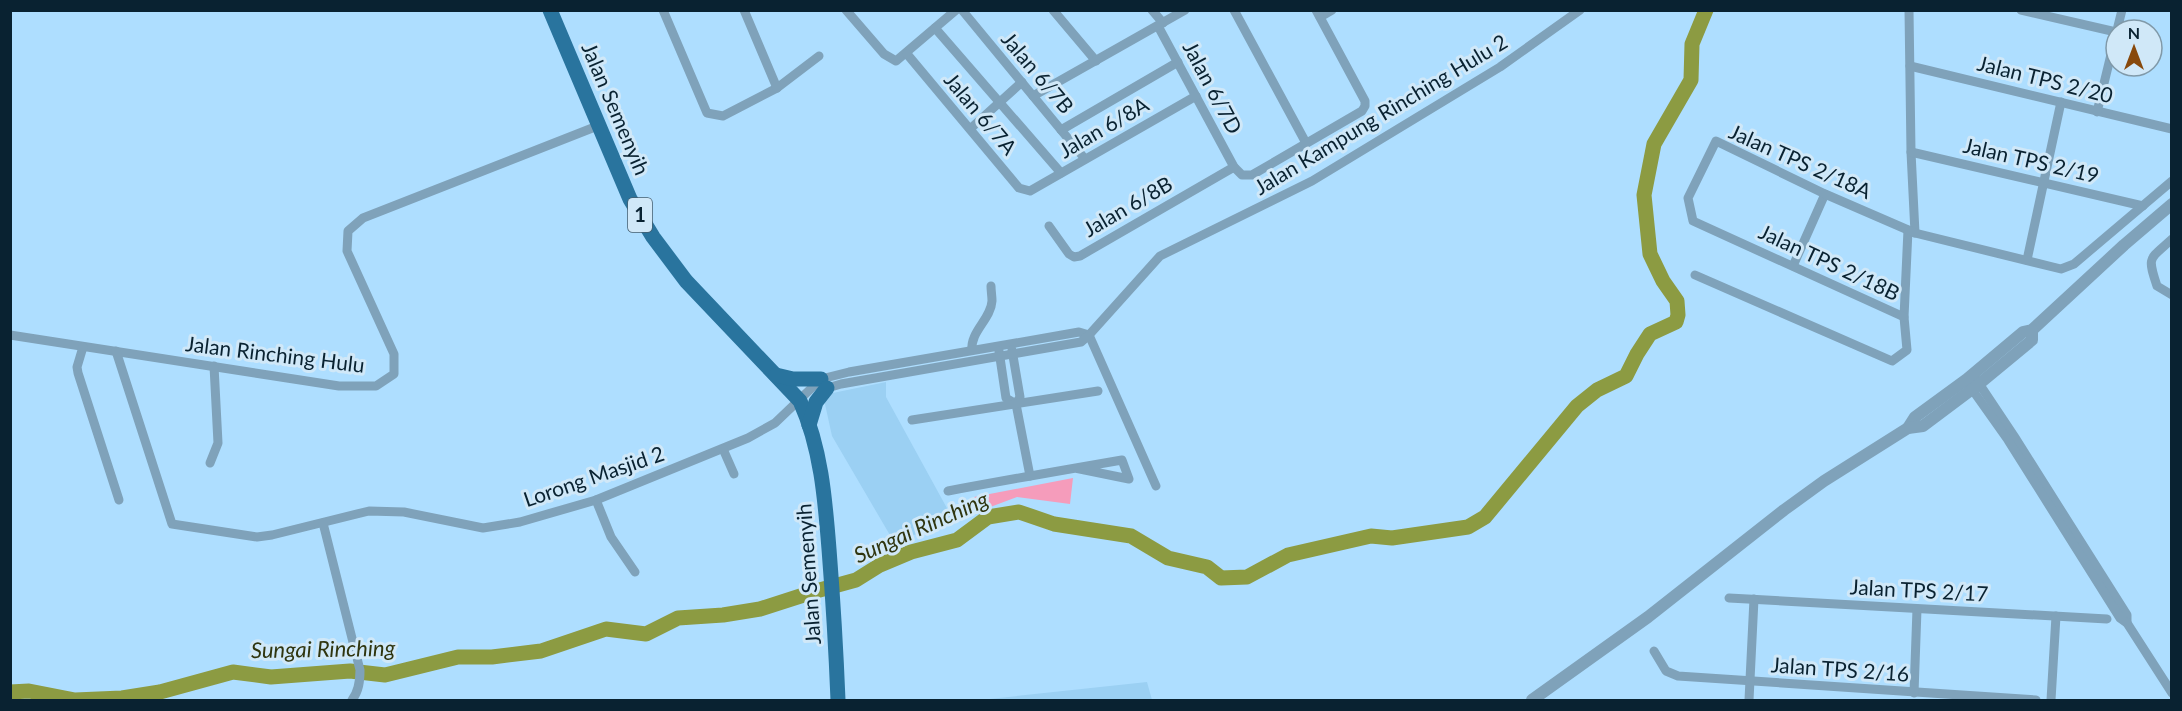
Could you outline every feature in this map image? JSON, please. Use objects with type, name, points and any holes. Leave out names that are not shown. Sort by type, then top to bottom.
[{"type":"main road","name":"Jalan Semenyih","points":[[550,10],[630,199],[653,237],[686,281],[777,375],[809,425],[824,486],[834,603],[837,700]]},
{"type":"main road","name":"Jalan Semenyih","points":[[760,359],[797,404],[816,446]]},
{"type":"main road","points":[[777,375],[824,384],[809,425]]},
{"type":"main road","points":[[836,647],[844,700]]},
{"type":"street","points":[[663,10],[707,113],[723,116],[777,88],[819,56]]},
{"type":"street","points":[[744,10],[777,88]]},
{"type":"street","points":[[846,10],[884,54],[896,61],[956,10]]},
{"type":"street","name":"Jalan 6/7B","points":[[962,10],[1085,159]]},
{"type":"street","points":[[1053,10],[1096,61]]},
{"type":"street","name":"Jalan 6/7D","points":[[1152,10],[1234,167]]},
{"type":"street","points":[[1033,96],[1185,10]]},
{"type":"street","points":[[1234,10],[1306,143]]},
{"type":"street","points":[[1234,167],[1242,175],[1252,175],[1362,111],[1365,101],[1318,14],[1332,10]]},
{"type":"street","name":"Jalan Kampung Rinching Hulu 2","points":[[1089,335],[1160,256],[1312,181],[1500,67],[1580,10]]},
{"type":"street","name":"Jalan TPS 2/18B","points":[[1693,221],[1904,317],[1912,232],[1909,10]]},
{"type":"street","points":[[2021,10],[2104,29]]},
{"type":"street","points":[[935,28],[1061,173]]},
{"type":"street","name":"Jalan 6/7A","points":[[907,54],[1019,188],[1030,191]]},
{"type":"street","points":[[1061,130],[1178,62]]},
{"type":"street","name":"Jalan TPS 2/20","points":[[1910,66],[2172,129]]},
{"type":"street","points":[[2097,112],[2105,78]]},
{"type":"street","points":[[970,129],[1022,82]]},
{"type":"street","name":"Jalan 6/8A","points":[[1030,191],[1196,96]]},
{"type":"street","points":[[2027,260],[2061,102]]},
{"type":"street","name":"Jalan Rinching Hulu","points":[[10,335],[339,386],[376,386],[394,374],[394,354],[347,250],[348,231],[363,219],[600,125]]},
{"type":"street","name":"Jalan TPS 2/18A","points":[[1693,221],[1688,198],[1716,141],[1825,194],[1912,232],[2061,269],[2074,264],[2172,181]]},
{"type":"street","name":"Jalan TPS 2/19","points":[[1911,152],[2143,206]]},
{"type":"street","name":"Jalan 6/8B","points":[[1049,226],[1069,254],[1074,257],[1080,256],[1234,167]]},
{"type":"street","points":[[1793,266],[1825,194]]},
{"type":"street","points":[[1532,700],[1648,617],[1824,481],[1908,428],[1923,426],[2015,346],[2032,340],[2032,330],[2172,204]]},
{"type":"street","points":[[2172,239],[2153,255],[2150,263],[2157,286],[2172,295]]},
{"type":"street","points":[[1695,275],[1892,361],[1906,350],[1904,317]]},
{"type":"street","points":[[972,350],[971,341],[984,321],[992,302],[991,286]]},
{"type":"street","points":[[824,384],[1012,349],[1079,332],[1089,335],[1156,486]]},
{"type":"street","points":[[83,347],[77,367],[78,373],[119,500]]},
{"type":"street","points":[[1012,349],[1020,397],[1016,404],[1030,476]]},
{"type":"street","points":[[797,404],[824,384],[849,372],[972,350],[999,351]]},
{"type":"street","name":"Lorong Masjid 2","points":[[116,351],[172,524],[257,537],[272,536],[369,511],[404,512],[483,528],[520,522],[596,500],[723,449],[776,423],[797,404]]},
{"type":"street","points":[[999,351],[1006,398],[1016,404]]},
{"type":"street","points":[[210,462],[218,442],[214,366]]},
{"type":"street","points":[[1972,382],[2014,436],[2127,615],[2127,623],[2172,693]]},
{"type":"street","points":[[912,420],[1098,391]]},
{"type":"street","points":[[723,449],[734,474]]},
{"type":"street","points":[[948,491],[1030,476],[1075,468],[1122,460],[1129,479],[1075,468]]},
{"type":"street","points":[[596,500],[611,537],[635,572]]},
{"type":"street","points":[[323,523],[356,648],[360,670],[355,697]]},
{"type":"street","name":"Jalan TPS 2/17","points":[[1730,598],[2107,619]]},
{"type":"street","points":[[1749,700],[1754,599]]},
{"type":"street","points":[[1914,693],[1917,609]]},
{"type":"street","points":[[2051,700],[2056,616]]},
{"type":"street","name":"Jalan TPS 2/16","points":[[1654,651],[1666,671],[1678,676],[1883,696],[1914,693],[2036,700]]},
{"type":"shaded area","points":[[886,382],[886,397],[954,521],[894,542],[832,436],[823,395]]},
{"type":"shaded area","points":[[1073,478],[1070,504],[1017,497],[977,512],[974,497]]},
{"type":"shaded area","points":[[1147,682],[1152,700],[980,700]]},
{"type":"waterway","name":"Sungai Rinching","points":[[10,692],[29,691],[75,700],[122,698],[160,692],[233,672],[271,677],[350,671],[385,675],[458,657],[492,657],[541,651],[606,629],[646,634],[678,618],[723,615],[760,609],[856,580],[880,565],[911,552],[957,540],[988,517],[1019,512],[1054,524],[1131,536],[1168,558],[1207,567],[1221,578],[1247,577],[1288,555],[1371,536],[1392,538],[1468,527],[1485,517],[1577,406],[1597,390],[1626,376],[1650,334],[1676,322],[1677,301],[1663,281],[1650,254],[1644,195],[1654,144],[1691,80],[1692,44],[1706,10]]}]
